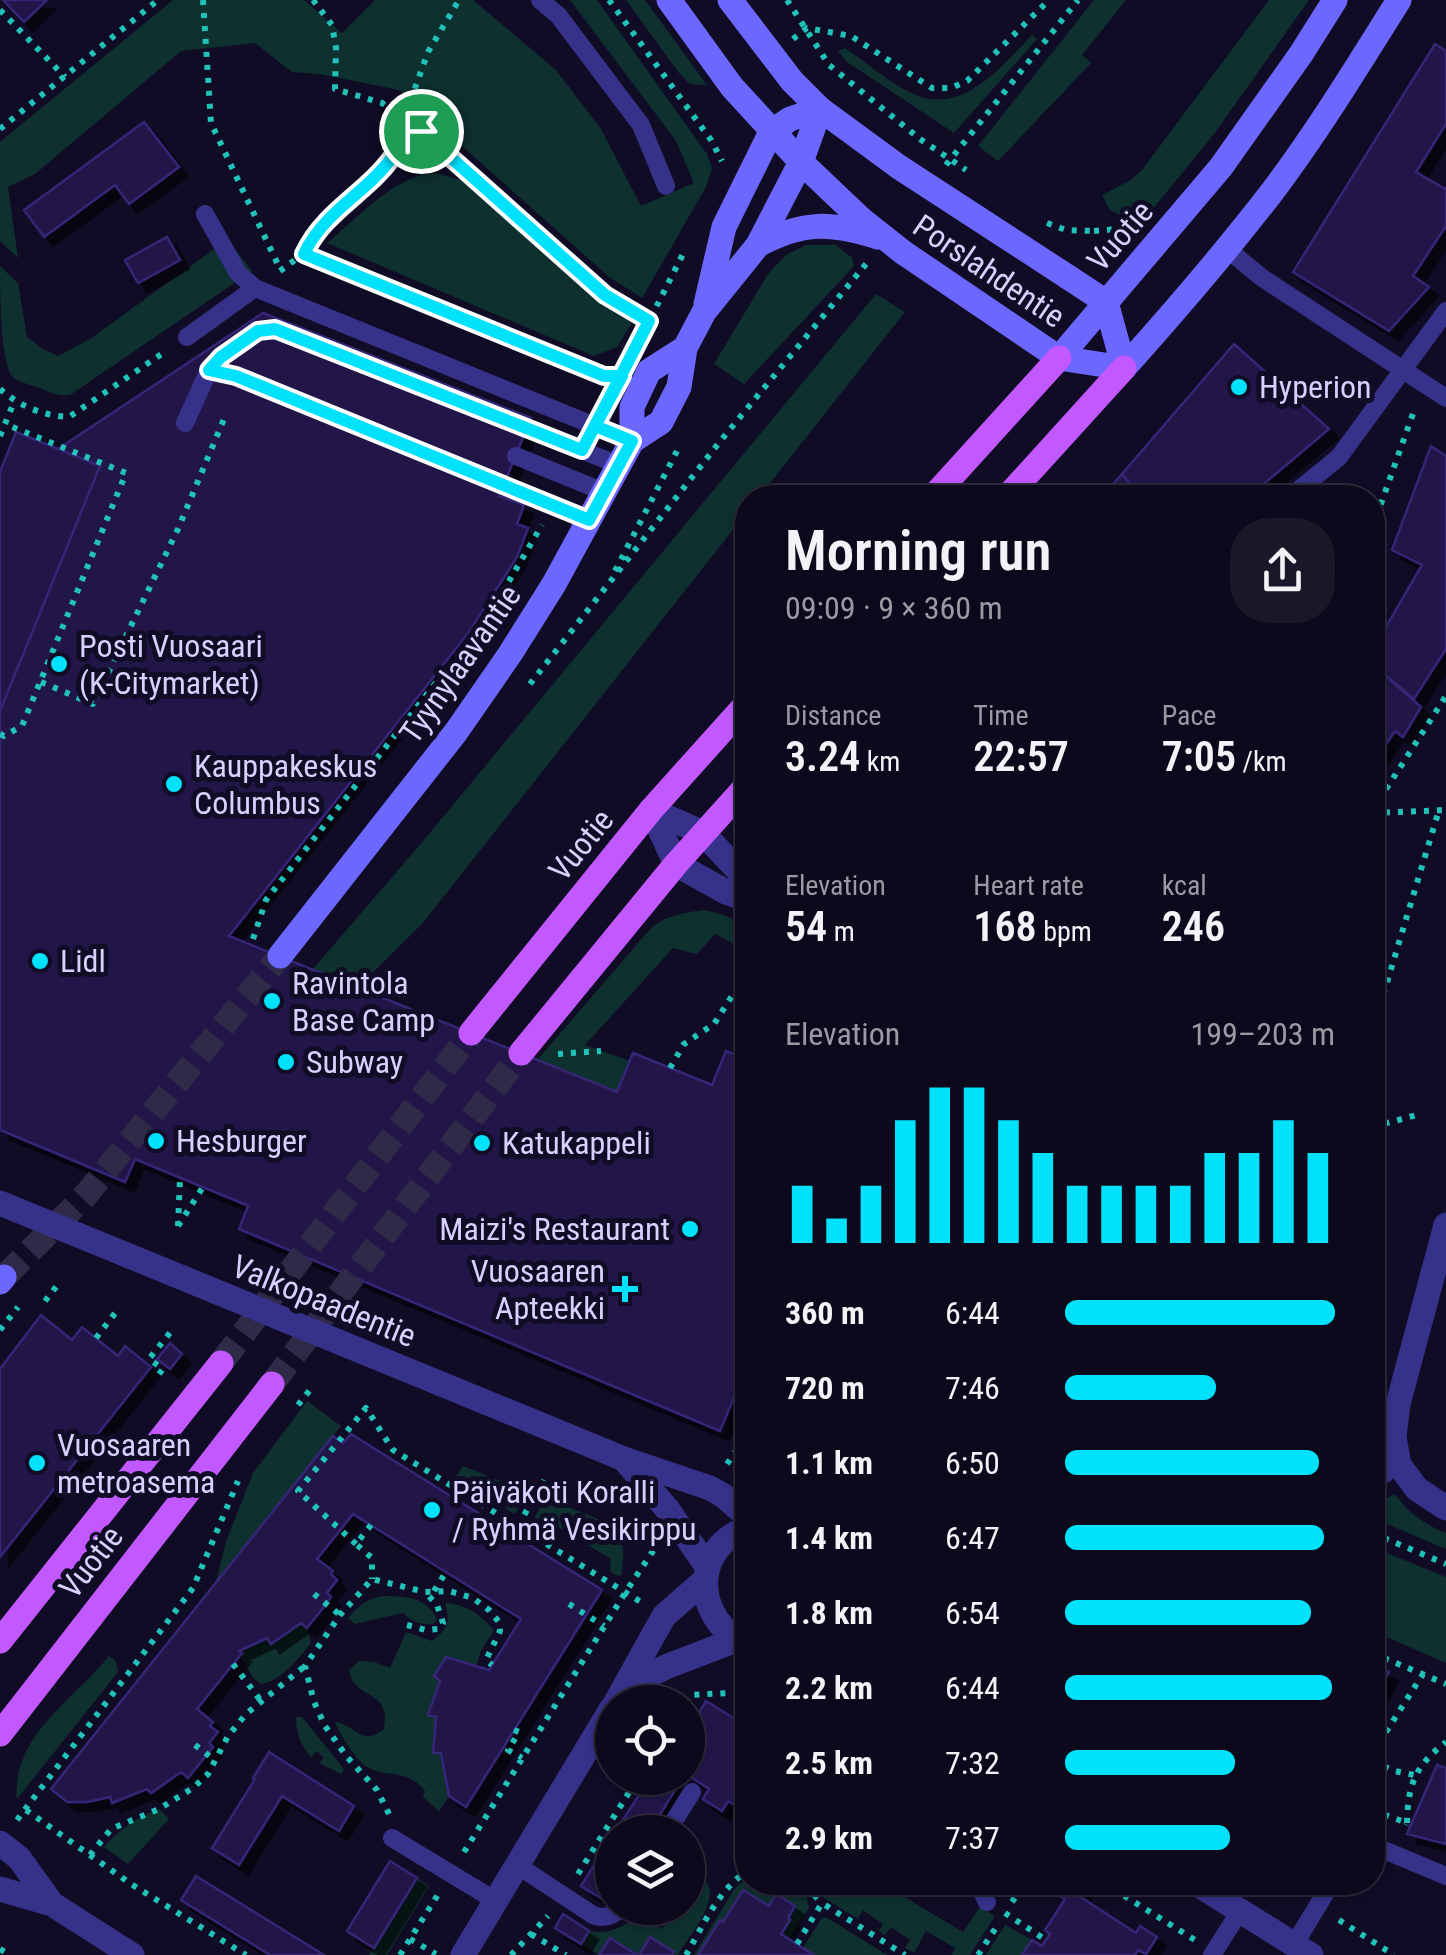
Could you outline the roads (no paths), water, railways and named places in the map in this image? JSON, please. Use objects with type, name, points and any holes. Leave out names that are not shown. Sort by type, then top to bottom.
[{"type":"main road","name":"Vuotie","points":[[944,485],[1059,358]]},
{"type":"main road","points":[[1018,485],[1124,368]]},
{"type":"main road","name":"Vuotie","points":[[472,1033],[652,810],[735,717]]},
{"type":"main road","points":[[521,1053],[735,798]]},
{"type":"main road","name":"Vuotie","points":[[0,1640],[220,1363]]},
{"type":"main road","name":"Vuotie","points":[[0,1734],[272,1384]]},
{"type":"street","name":"Porslahdentie","points":[[668,0],[732,88],[881,245],[1059,358],[1124,368],[1106,302],[899,167],[820,109],[771,56],[730,0]]},
{"type":"street","name":"Vuotie","points":[[1059,358],[1221,167],[1302,54],[1335,0]]},
{"type":"street","points":[[1124,368],[1191,294],[1273,190],[1398,0]]},
{"type":"street","points":[[771,132],[790,118],[820,109]]},
{"type":"street","name":"Tyynylaavantie","points":[[280,956],[456,732],[545,598],[632,441],[661,422],[680,387],[685,348],[704,312],[758,245],[801,162],[820,109]]},
{"type":"street","name":"Tyynylaavantie","points":[[704,312],[724,227],[771,132]]},
{"type":"street","name":"Tyynylaavantie","points":[[758,245],[804,227],[857,224]]},
{"type":"street","points":[[652,810],[704,833],[735,867]]},
{"type":"street","points":[[652,810],[676,864],[735,895]]},
{"type":"street","name":"Valkopaadentie","points":[[0,1203],[624,1459],[710,1488],[735,1506]]},
{"type":"street","points":[[1446,1225],[1385,1468],[1446,1508]]},
{"type":"street","name":"Valkopaadentie","points":[[624,1459],[668,1510],[707,1574],[706,1598],[712,1614],[722,1629],[735,1637]]},
{"type":"street","points":[[626,1685],[664,1616],[707,1574],[713,1555],[735,1535]]},
{"type":"street","points":[[639,1685],[668,1666],[735,1644]]},
{"type":"street","points":[[463,1955],[595,1737]]},
{"type":"street","points":[[0,1843],[20,1858],[52,1904]]},
{"type":"street","points":[[0,1889],[52,1904],[132,1955]]},
{"type":"street","points":[[1215,1895],[1303,1950]]},
{"type":"lane","points":[[540,0],[558,15],[641,125],[666,186]]},
{"type":"lane","points":[[205,214],[238,273],[255,288],[632,441]]},
{"type":"lane","points":[[1226,248],[1261,277],[1446,398]]},
{"type":"lane","points":[[186,337],[255,288]]},
{"type":"lane","points":[[1305,485],[1339,457],[1446,311]]},
{"type":"lane","points":[[185,423],[209,370],[221,357],[258,331],[275,329],[618,465]]},
{"type":"lane","points":[[209,370],[236,376],[589,520]]},
{"type":"lane","points":[[516,456],[604,492]]},
{"type":"lane","points":[[392,1838],[496,1901]]},
{"type":"lane","points":[[1385,1850],[1446,1876]]},
{"type":"lane","points":[[517,1865],[595,1914]]},
{"type":"lane","points":[[984,1895],[987,1902]]},
{"type":"lane","points":[[1303,1950],[1326,1895]]},
{"type":"lane","points":[[1213,1954],[1240,1911]]},
{"type":"tunnel","points":[[4,1277],[85,1196],[280,956]]},
{"type":"tunnel","points":[[221,1363],[471,1033]]},
{"type":"tunnel","points":[[272,1384],[521,1053]]},
{"type":"place","name":"Hyperion","points":[[1239,387]]},
{"type":"place","name":"Posti Vuosaari (K-Citymarket)","points":[[59,664]]},
{"type":"place","name":"Kauppakeskus Columbus","points":[[174,784]]},
{"type":"place","name":"Lidl","points":[[40,961]]},
{"type":"place","name":"Ravintola Base Camp","points":[[272,1001]]},
{"type":"place","name":"Subway","points":[[286,1062]]},
{"type":"place","name":"Hesburger","points":[[156,1141]]},
{"type":"place","name":"Katukappeli","points":[[482,1143]]},
{"type":"place","name":"Maizi's Restaurant","points":[[690,1229]]},
{"type":"place","name":"Vuosaaren Apteekki","points":[[625,1289]]},
{"type":"place","name":"Vuosaaren metroasema","points":[[37,1463]]},
{"type":"place","name":"Päiväkoti Koralli / Ryhmä Vesikirppu","points":[[432,1510]]}]
